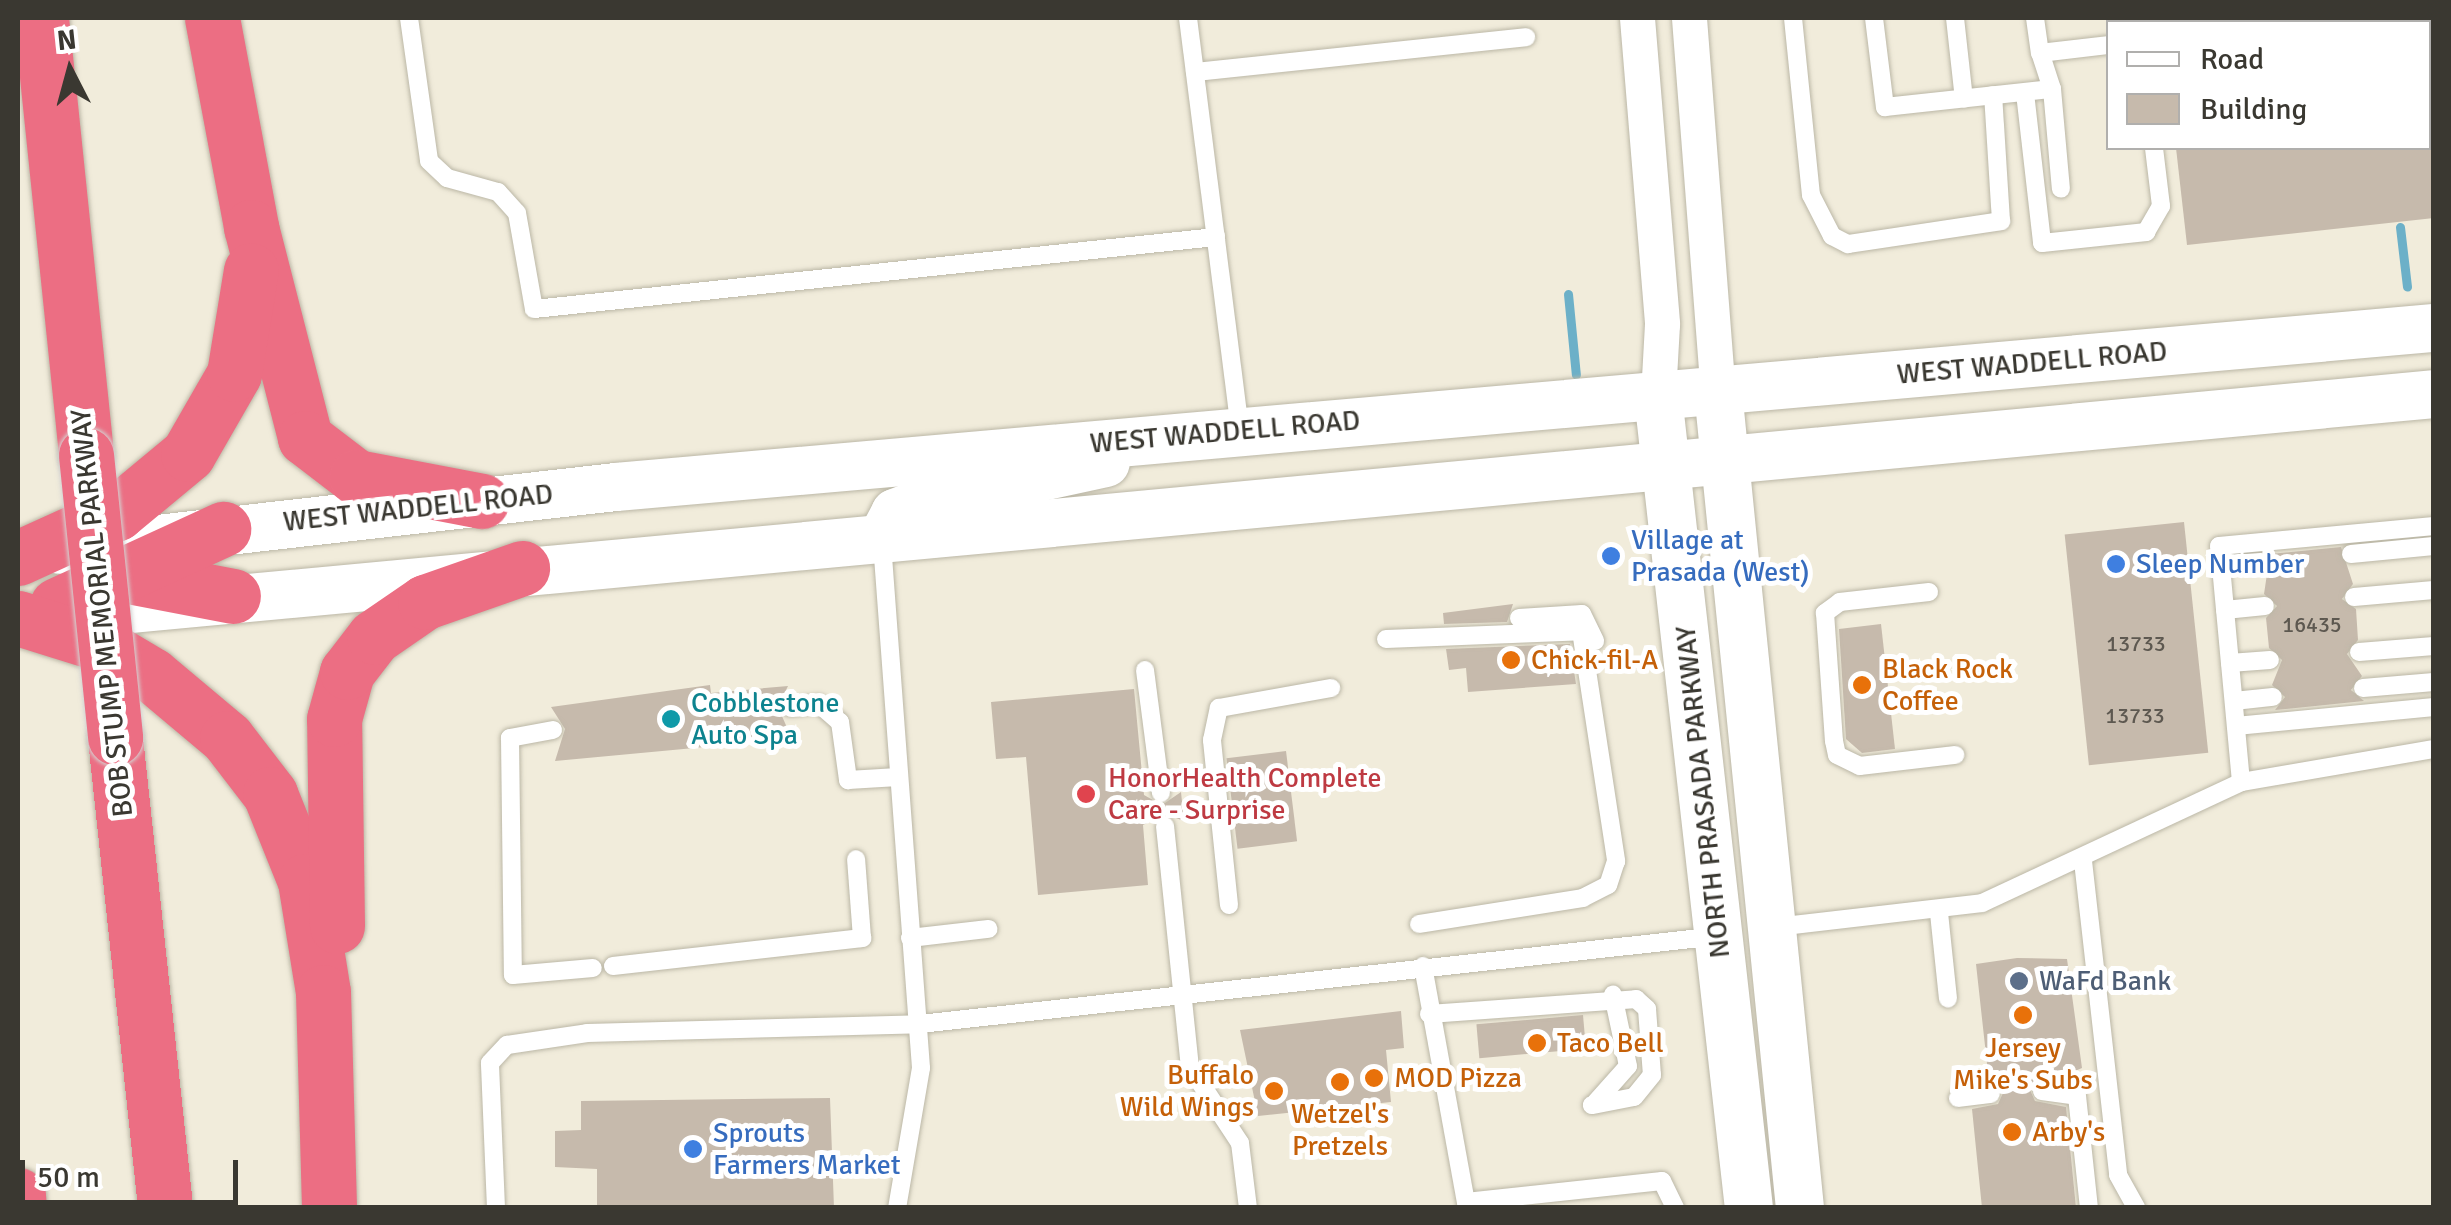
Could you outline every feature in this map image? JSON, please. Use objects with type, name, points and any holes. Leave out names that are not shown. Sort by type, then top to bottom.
[{"type":"highway","name":"BOB STUMP MEMORIAL PARKWAY","points":[[42,18],[165,1208]]},
{"type":"highway","points":[[212,18],[251,228],[305,438],[356,477],[482,501]]},
{"type":"highway","points":[[20,554],[149,493],[203,434],[244,334],[251,228]]},
{"type":"highway","points":[[19,620],[223,530]]},
{"type":"highway","points":[[20,554],[233,596]]},
{"type":"highway","points":[[323,992],[338,920],[334,719],[347,672],[374,637],[426,602],[522,568]]},
{"type":"highway","points":[[19,620],[142,668],[248,762],[294,846],[323,992],[328,1208]]},
{"type":"highway","points":[[18,1195],[19,1208]]},
{"type":"main road","name":"WEST WADDELL ROAD","points":[[20,554],[482,501],[1222,432],[2434,328]]},
{"type":"main road","name":"NORTH PRASADA PARKWAY","points":[[1718,391],[1800,1208]]},
{"type":"main road","points":[[19,620],[522,568],[2434,394]]},
{"type":"main road","name":"NORTH PRASADA PARKWAY","points":[[1658,396],[1750,1204]]},
{"type":"main road","points":[[882,538],[894,514],[921,504],[1032,484],[1222,432]]},
{"type":"street","name":"NORTH PRASADA PARKWAY","points":[[1638,18],[1662,324],[1658,396]]},
{"type":"street","name":"NORTH PRASADA PARKWAY","points":[[1689,18],[1718,391]]},
{"type":"lane","points":[[410,18],[429,161],[447,178],[498,192],[517,213],[534,309],[1216,237]]},
{"type":"lane","points":[[1188,18],[1216,237],[1222,432]]},
{"type":"lane","points":[[1792,18],[1810,195],[1832,236],[1848,244],[2001,220],[1993,95]]},
{"type":"lane","points":[[1874,18],[1885,106],[2052,90]]},
{"type":"lane","points":[[1955,18],[1964,99]]},
{"type":"lane","points":[[2035,18],[2040,54],[2052,90],[2061,188]]},
{"type":"lane","points":[[1195,72],[1526,37]]},
{"type":"lane","points":[[2040,54],[2106,45]]},
{"type":"lane","points":[[2025,93],[2042,243],[2146,232],[2161,206],[2154,150]]},
{"type":"lane","points":[[2242,782],[2220,546],[2434,526]]},
{"type":"lane","points":[[882,538],[902,730],[898,777],[920,1024],[918,1098],[897,1208]]},
{"type":"lane","points":[[2351,554],[2434,546]]},
{"type":"lane","points":[[2221,565],[2261,562]]},
{"type":"lane","points":[[2354,597],[2434,590]]},
{"type":"lane","points":[[1929,592],[1840,602],[1824,613],[1834,741],[1843,760],[1860,766],[1955,755]]},
{"type":"lane","points":[[2226,610],[2265,606]]},
{"type":"lane","points":[[1386,640],[1569,625],[1590,654],[1614,875],[1583,898],[1419,924]]},
{"type":"lane","points":[[2360,652],[2434,646]]},
{"type":"lane","points":[[2230,664],[2270,660]]},
{"type":"lane","points":[[1145,670],[1161,793]]},
{"type":"lane","points":[[2363,688],[2434,682]]},
{"type":"lane","points":[[1229,905],[1212,740],[1219,708],[1331,688]]},
{"type":"lane","points":[[2234,701],[2274,697]]},
{"type":"lane","points":[[790,708],[819,704],[840,722],[848,780],[898,777]]},
{"type":"lane","points":[[2236,726],[2434,707]]},
{"type":"lane","points":[[553,730],[510,738],[513,974],[592,968]]},
{"type":"lane","points":[[1770,928],[1939,913],[2084,861],[2242,782],[2434,749]]},
{"type":"lane","points":[[1165,826],[1170,909],[1190,1068],[1240,1143],[1248,1208]]},
{"type":"lane","points":[[612,966],[862,938],[856,859]]},
{"type":"lane","points":[[2084,861],[2118,1175],[2136,1208]]},
{"type":"lane","points":[[1939,913],[1948,999]]},
{"type":"lane","points":[[910,938],[988,930]]},
{"type":"lane","points":[[496,1208],[490,1063],[507,1045],[587,1033],[920,1024],[1719,936]]},
{"type":"lane","points":[[1423,966],[1466,1204],[1514,1202],[1662,1181],[1675,1208]]},
{"type":"lane","points":[[1429,1014],[1613,995],[1648,1009],[1656,1066],[1634,1097],[1592,1105],[1628,1066],[1613,995]]},
{"type":"lane","points":[[2042,1091],[2077,1096],[2089,1208]]},
{"type":"lane","points":[[1958,1098],[1991,1094]]},
{"type":"building","points":[[2434,148],[2434,218],[2187,245],[2176,150]]},
{"type":"building","points":[[2184,522],[2208,753],[2089,765],[2065,535]]},
{"type":"building","points":[[2341,547],[2353,584],[2342,599],[2356,609],[2358,640],[2347,654],[2362,676],[2351,690],[2364,701],[2275,710],[2285,697],[2272,685],[2282,660],[2269,648],[2266,618],[2277,606],[2264,594],[2270,554]]},
{"type":"building","points":[[1513,604],[1507,622],[1444,624],[1443,613]]},
{"type":"building","name":"Black Rock Coffee","points":[[1881,624],[1895,749],[1862,753],[1846,739],[1839,629]]},
{"type":"building","name":"Chick-fil-A","points":[[1570,644],[1576,684],[1468,692],[1466,668],[1449,670],[1446,649]]},
{"type":"building","name":"Cobblestone Auto Spa","points":[[710,685],[711,693],[788,686],[778,707],[792,739],[555,761],[565,729],[551,707]]},
{"type":"building","name":"HonorHealth Complete Care - Surprise","points":[[1134,689],[1144,795],[1162,805],[1181,792],[1184,821],[1165,814],[1143,825],[1148,885],[1038,895],[1026,757],[996,759],[991,702]]},
{"type":"building","points":[[1286,751],[1297,841],[1238,849],[1226,758]]},
{"type":"building","points":[[2017,958],[2067,959],[2082,1068],[2030,1090],[2035,1101],[2066,1107],[2076,1208],[1982,1208],[1972,1109],[1998,1104],[2003,1093],[1989,1082],[1976,964]]},
{"type":"building","points":[[1401,1011],[1404,1048],[1386,1050],[1391,1102],[1258,1116],[1240,1030]]},
{"type":"building","name":"Taco Bell","points":[[1583,1015],[1586,1049],[1479,1058],[1476,1024]]},
{"type":"building","name":"Sprouts Farmers Market","points":[[830,1098],[834,1208],[597,1208],[597,1169],[555,1167],[555,1131],[581,1130],[581,1101]]},
{"type":"waterway","points":[[2400,227],[2407,287]]},
{"type":"waterway","points":[[1568,294],[1576,375]]},
{"type":"place","name":"Village at Prasada (West)","points":[[1611,556]]},
{"type":"place","name":"Sleep Number","points":[[2116,564]]},
{"type":"place","name":"Chick-fil-A","points":[[1511,660]]},
{"type":"place","name":"Black Rock Coffee","points":[[1862,685]]},
{"type":"place","name":"Cobblestone Auto Spa","points":[[671,719]]},
{"type":"place","name":"HonorHealth Complete Care - Surprise","points":[[1086,794]]},
{"type":"place","name":"WaFd Bank","points":[[2019,981]]},
{"type":"place","name":"Jersey Mike's Subs","points":[[2023,1015]]},
{"type":"place","name":"Taco Bell","points":[[1537,1043]]},
{"type":"place","name":"MOD Pizza","points":[[1374,1078]]},
{"type":"place","name":"Wetzel's Pretzels","points":[[1340,1082]]},
{"type":"place","name":"Buffalo Wild Wings","points":[[1274,1091]]},
{"type":"place","name":"Arby's","points":[[2012,1132]]},
{"type":"place","name":"Sprouts Farmers Market","points":[[693,1149]]}]
